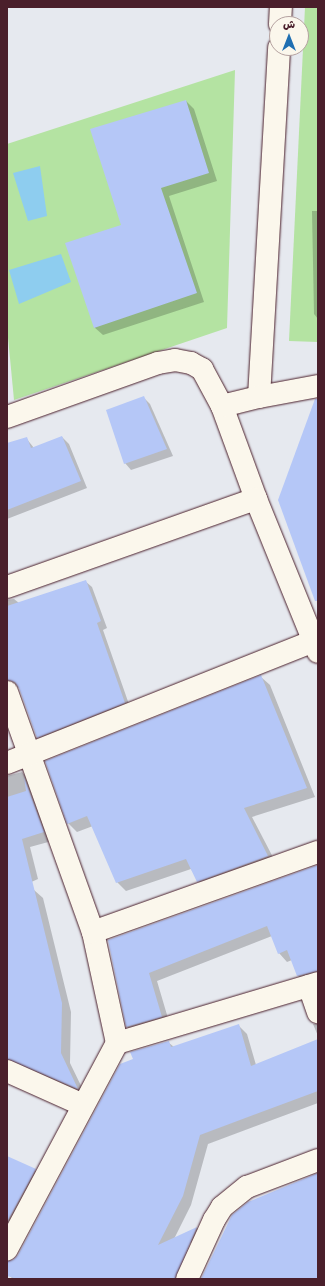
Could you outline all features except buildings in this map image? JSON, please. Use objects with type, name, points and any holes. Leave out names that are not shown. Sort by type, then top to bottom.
[{"type":"street","points":[[259,397],[279,56]]},
{"type":"street","points":[[7,417],[158,363],[175,360],[191,363],[202,369],[222,406],[256,499],[316,646],[7,763]]},
{"type":"street","points":[[222,406],[259,397],[318,386]]},
{"type":"street","points":[[7,587],[256,499]]},
{"type":"street","points":[[7,692],[93,932],[117,1043],[7,1248]]},
{"type":"street","points":[[93,932],[318,852]]},
{"type":"street","points":[[117,1043],[313,985],[318,1012]]},
{"type":"street","points":[[7,1070],[83,1104]]},
{"type":"street","points":[[187,1279],[214,1220],[222,1207],[247,1187],[318,1160]]},
{"type":"green space","points":[[305,7],[318,7],[318,342],[289,341],[303,56],[309,56],[309,16],[305,16]]},
{"type":"green space","points":[[235,70],[227,328],[14,400],[7,327],[7,144]]},
{"type":"water","points":[[40,166],[47,216],[28,221],[13,173]]},
{"type":"water","points":[[61,254],[71,282],[19,304],[9,270]]}]
